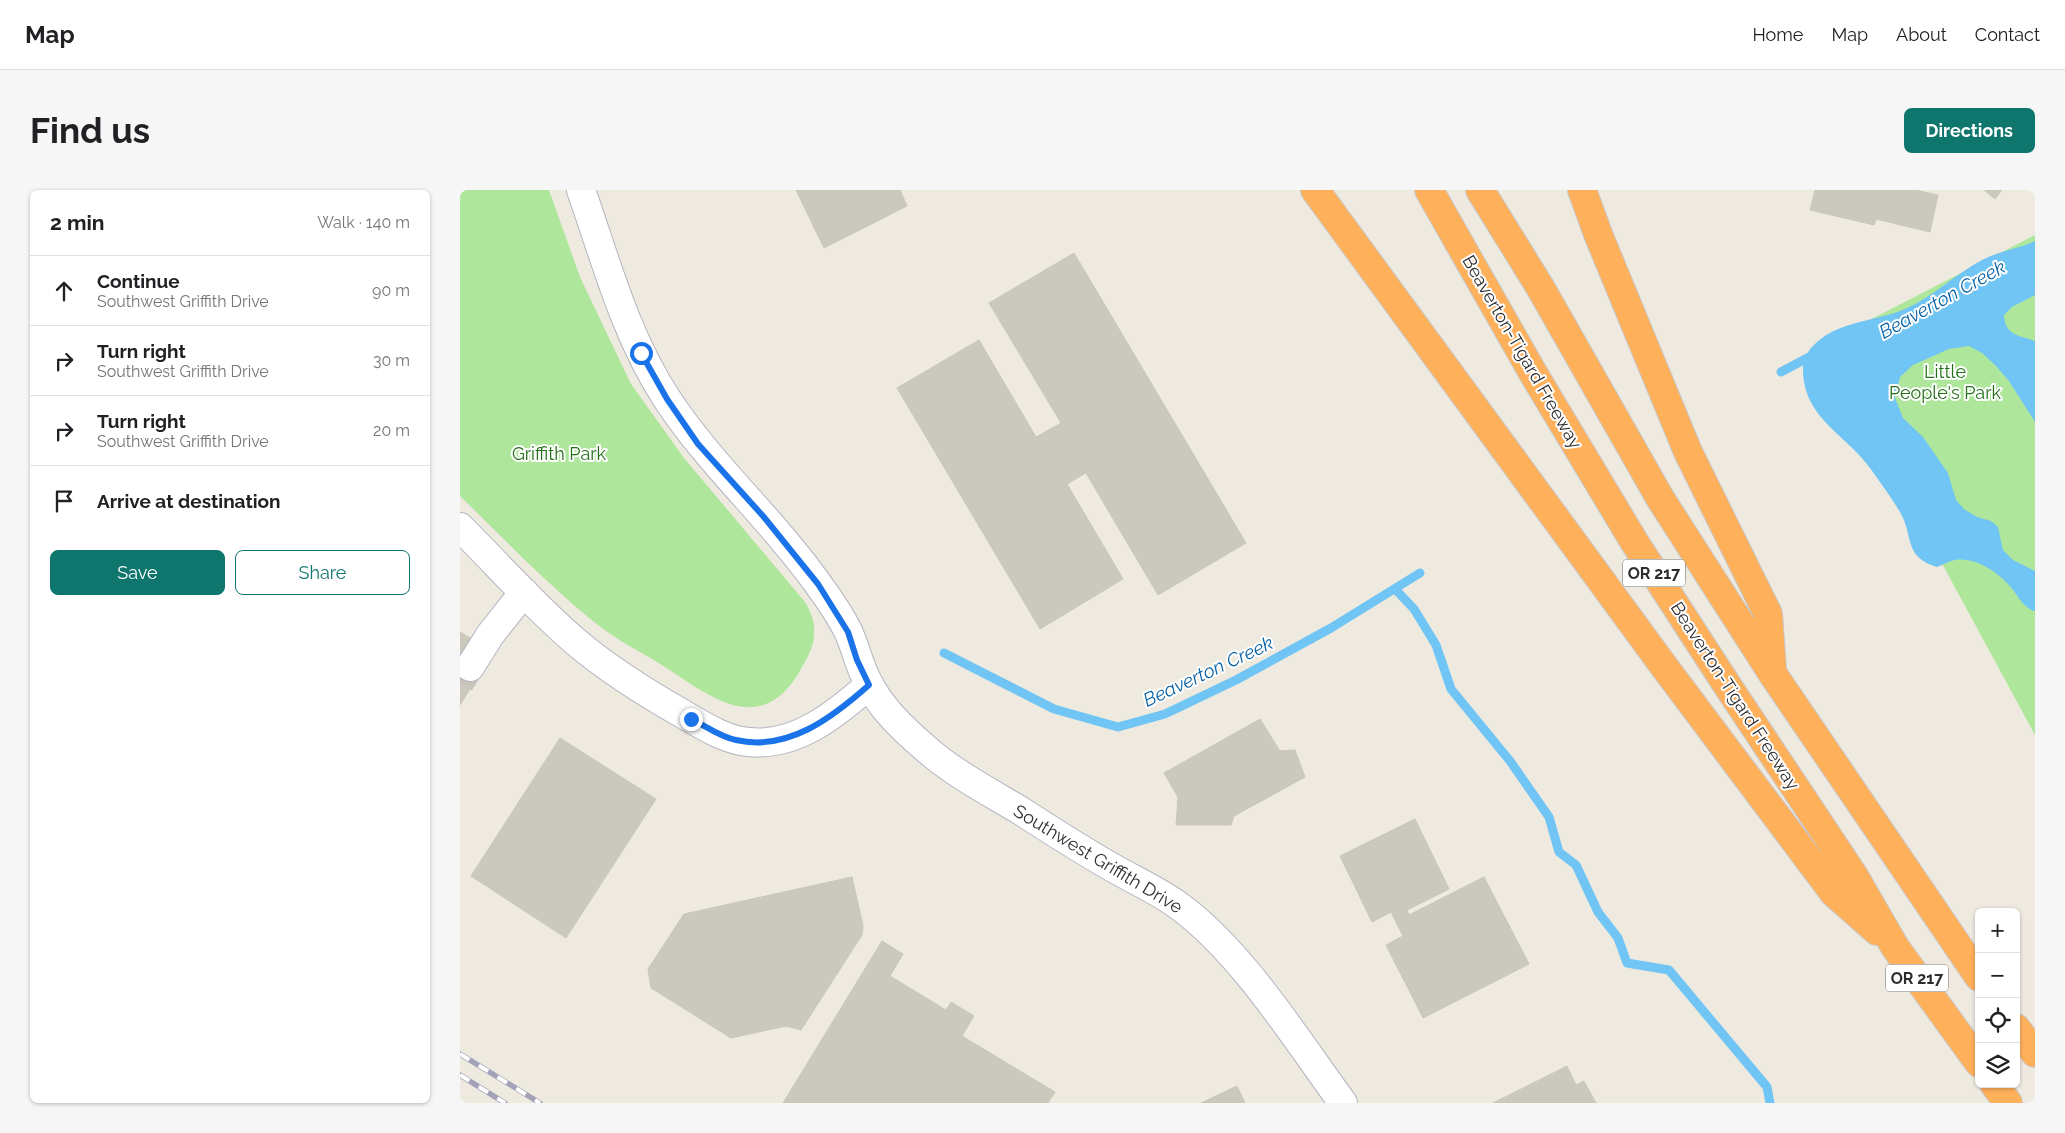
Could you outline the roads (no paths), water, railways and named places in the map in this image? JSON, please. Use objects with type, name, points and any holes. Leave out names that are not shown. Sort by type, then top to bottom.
[{"type":"highway","points":[[1315,190],[1663,665],[1834,893],[1894,947]]},
{"type":"highway","name":"Beaverton-Tigard Freeway","points":[[1429,190],[1533,373],[1635,543],[1854,876],[1894,947],[1975,1058]]},
{"type":"highway","name":"OR 217","points":[[1480,190],[1540,287],[1660,498],[1772,673],[1975,971]]},
{"type":"highway","points":[[1582,190],[1598,234],[1688,452],[1768,614],[1772,673]]},
{"type":"highway","points":[[2020,1033],[2035,1053]]},
{"type":"highway","points":[[1997,1088],[2008,1103]]},
{"type":"street","name":"Southwest Griffith Drive","points":[[581,190],[616,295],[656,381],[698,444],[763,516],[818,584],[848,632],[857,660],[869,685],[889,714],[927,750],[962,776],[1115,869],[1148,886],[1180,906],[1232,955],[1343,1103]]},
{"type":"street","points":[[460,527],[575,642],[645,692],[721,735],[750,743],[786,738],[806,731],[840,710],[869,685]]},
{"type":"street","points":[[470,667],[490,635],[524,592]]},
{"type":"water","points":[[2035,241],[2035,295],[2012,307],[2004,315],[2007,327],[2010,330],[2035,341],[2035,422],[2009,381],[1982,353],[1969,346],[1949,349],[1913,365],[1900,377],[1895,398],[1903,418],[1923,437],[1948,473],[1956,500],[1964,509],[1977,517],[1991,521],[1998,527],[2003,550],[2013,560],[2035,571],[2035,611],[2033,611],[2021,601],[2002,578],[1990,569],[1969,560],[1953,561],[1937,567],[1919,558],[1911,545],[1900,512],[1870,468],[1817,412],[1805,385],[1803,367],[1806,356],[1812,347],[1830,333],[1905,309],[1982,260]]},
{"type":"waterway","name":"Beaverton Creek","points":[[1781,372],[1813,355]]},
{"type":"waterway","name":"Beaverton Creek","points":[[944,653],[1054,709],[1118,727],[1165,714],[1236,680],[1331,628],[1420,573]]},
{"type":"waterway","points":[[1395,589],[1414,609],[1436,645],[1451,689],[1510,761],[1549,817],[1559,852],[1576,865],[1598,912],[1618,938],[1627,963],[1669,970],[1767,1087],[1770,1103]]},
{"type":"tunnel","points":[[460,683],[470,667]]},
{"type":"railway","points":[[460,1054],[540,1103]]},
{"type":"railway","points":[[460,1075],[505,1103]]},
{"type":"park label","name":"Little People's Park","points":[[1945,382]]},
{"type":"park label","name":"Griffith Park","points":[[559,454]]}]
